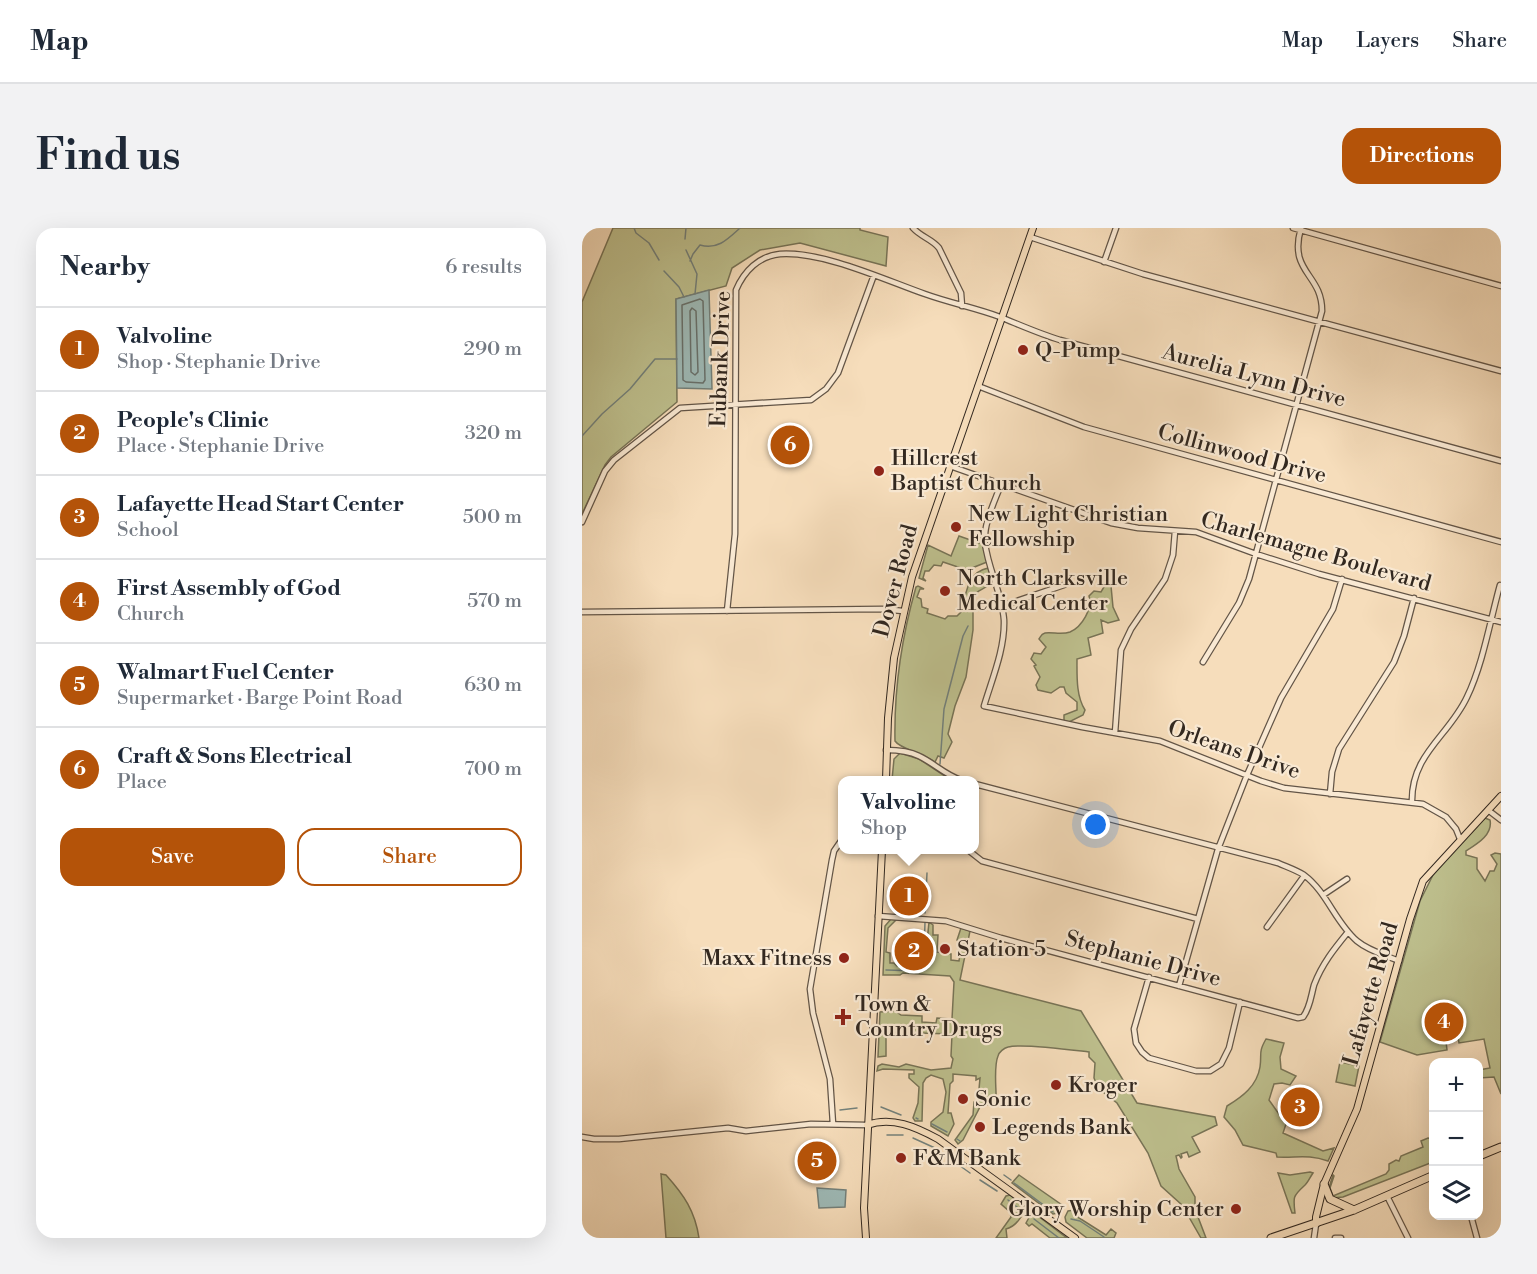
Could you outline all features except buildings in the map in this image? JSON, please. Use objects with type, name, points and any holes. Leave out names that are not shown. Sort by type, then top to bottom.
[{"type":"highway","points":[[1483,1154],[1501,1147]]},
{"type":"highway","points":[[1271,1238],[1282,1237],[1354,1210],[1429,1177]]},
{"type":"highway","points":[[1324,1184],[1330,1199],[1354,1210]]},
{"type":"main road","name":"Dover Road","points":[[886,776],[892,675],[903,611],[917,556],[1033,228]]},
{"type":"main road","name":"Lafayette Road","points":[[1316,1224],[1324,1184],[1357,1109],[1415,901],[1424,881],[1501,796]]},
{"type":"main road","points":[[866,1238],[864,1208],[867,1125],[882,854]]},
{"type":"main road","points":[[867,1125],[884,1121],[923,1130],[1076,1238]]},
{"type":"street","points":[[913,228],[936,243],[960,291],[962,306]]},
{"type":"street","points":[[1104,262],[1116,228]]},
{"type":"street","points":[[1293,228],[1501,286]]},
{"type":"street","points":[[1203,662],[1239,603],[1249,579],[1322,311],[1319,290],[1298,255],[1297,240],[1300,229]]},
{"type":"street","points":[[1030,237],[1104,262],[1501,371]]},
{"type":"street","name":"Eubank Drive","points":[[727,611],[735,534],[736,290],[748,270],[771,256],[791,255],[830,262],[1001,318]]},
{"type":"street","points":[[582,522],[605,471],[614,460],[680,408],[811,400],[826,389],[838,373],[874,275]]},
{"type":"street","name":"Aurelia Lynn Drive","points":[[1001,318],[1060,340],[1501,461]]},
{"type":"street","name":"Collinwood Drive","points":[[978,386],[1074,424],[1501,542]]},
{"type":"street","name":"Charlemagne Boulevard","points":[[950,466],[1111,523],[1138,528],[1196,532],[1256,554],[1501,622]]},
{"type":"street","points":[[1001,484],[986,527],[985,543],[1002,606],[1064,585]]},
{"type":"street","points":[[1115,733],[1121,650],[1131,629],[1165,579],[1173,555],[1175,531]]},
{"type":"street","points":[[1179,986],[1218,849],[1246,775],[1281,698],[1333,609],[1342,579]]},
{"type":"street","points":[[1412,802],[1414,778],[1423,758],[1454,719],[1468,695],[1500,585]]},
{"type":"street","points":[[1330,794],[1332,772],[1339,749],[1394,662],[1414,598]]},
{"type":"street","name":"Orleans Drive","points":[[1002,606],[1004,619],[1001,646],[984,706],[1168,743],[1284,788],[1412,802],[1434,809],[1444,816],[1456,829],[1460,839]]},
{"type":"street","points":[[582,612],[882,609],[903,611]]},
{"type":"street","points":[[886,750],[904,751],[917,755],[951,776]]},
{"type":"street","points":[[979,785],[1278,863],[1304,876],[1323,895],[1348,932],[1370,950],[1399,961]]},
{"type":"street","points":[[1488,810],[1501,820]]},
{"type":"street","points":[[833,1124],[830,1079],[814,1018],[810,989],[832,860],[838,845]]},
{"type":"street","points":[[974,854],[982,861],[1198,919]]},
{"type":"street","points":[[1267,927],[1304,876]]},
{"type":"street","points":[[1323,895],[1347,879]]},
{"type":"street","name":"Stephanie Drive","points":[[878,916],[946,921],[1298,1018],[1303,1017],[1308,1010],[1314,985],[1324,963],[1348,932]]},
{"type":"street","points":[[1149,977],[1134,1029],[1136,1043],[1149,1058],[1191,1069],[1210,1071],[1221,1064],[1229,1048],[1239,1002]]},
{"type":"street","points":[[582,1137],[605,1140],[728,1128],[746,1131],[811,1124],[867,1125]]},
{"type":"street","points":[[1387,1196],[1407,1236],[1399,1238]]},
{"type":"street","points":[[1472,1220],[1477,1238]]},
{"type":"street","points":[[1314,1238],[1316,1224]]},
{"type":"street","points":[[1335,1238],[1341,1238]]},
{"type":"green space","points":[[613,228],[860,228],[860,230],[888,237],[886,266],[800,243],[760,250],[732,268],[726,286],[676,299],[677,402],[611,457],[582,514],[582,302]]},
{"type":"green space","points":[[984,529],[982,543],[987,562],[972,568],[967,574],[961,573],[961,568],[943,562],[941,566],[934,565],[929,571],[925,571],[923,578],[926,581],[919,578],[928,545],[951,556],[959,536],[979,543],[981,530]]},
{"type":"green space","points":[[988,568],[992,583],[971,599],[969,611],[973,611],[973,630],[966,677],[948,734],[952,742],[944,758],[938,756],[935,762],[895,741],[900,663],[916,587],[924,589],[920,589],[917,597],[921,599],[922,607],[928,609],[927,613],[945,619],[948,616],[957,616],[961,612],[971,579],[975,574]]},
{"type":"green space","points":[[1107,582],[1111,586],[1113,607],[1119,620],[1108,623],[1101,620],[1103,633],[1088,638],[1091,655],[1077,659],[1079,692],[1085,710],[1083,715],[1069,722],[1064,721],[1064,715],[1077,710],[1077,702],[1066,693],[1064,687],[1051,693],[1038,690],[1036,685],[1040,677],[1031,659],[1034,653],[1041,654],[1046,647],[1039,639],[1043,634],[1067,633],[1079,626],[1088,611],[1089,596],[1094,591],[1101,592]]},
{"type":"green space","points":[[900,753],[919,759],[945,776],[892,776],[894,759]]},
{"type":"green space","points":[[1485,818],[1490,820],[1487,835],[1466,851],[1466,855],[1477,858],[1477,869],[1485,881],[1497,864],[1491,855],[1501,854],[1501,1094],[1494,1077],[1483,1078],[1483,1069],[1490,1068],[1484,1039],[1459,1043],[1457,1031],[1445,1033],[1447,1050],[1417,1055],[1380,1042],[1420,901],[1433,875]]},
{"type":"green space","points":[[891,919],[896,920],[888,928],[886,952],[890,953],[890,963],[918,968],[919,965],[925,963],[929,922],[933,925],[933,935],[938,935],[937,952],[951,954],[951,960],[959,961],[961,945],[957,940],[961,928],[970,931],[960,980],[1081,1011],[1137,1103],[1215,1117],[1217,1125],[1192,1137],[1200,1152],[1189,1157],[1187,1152],[1181,1154],[1181,1158],[1179,1155],[1176,1156],[1179,1169],[1195,1197],[1195,1209],[1206,1238],[1201,1238],[1182,1205],[1161,1186],[1148,1153],[1117,1103],[1098,1088],[1094,1078],[1095,1063],[1089,1057],[1089,1052],[1024,1046],[1003,1049],[996,1067],[996,1104],[981,1105],[963,1140],[958,1144],[955,1140],[973,1115],[974,1102],[978,1100],[980,1078],[976,1080],[976,1076],[953,1074],[948,1113],[951,1113],[954,1124],[948,1136],[931,1126],[931,1122],[943,1112],[946,1092],[943,1079],[931,1075],[926,1078],[923,1083],[922,1121],[915,1121],[913,1118],[918,1103],[919,1087],[909,1078],[909,1074],[914,1074],[914,1070],[883,1069],[877,1071],[878,1066],[882,1064],[899,1067],[906,1064],[931,1070],[951,1068],[952,1034],[886,1032],[886,1056],[878,1057],[880,1012],[895,1011],[901,1015],[922,1016],[922,1022],[936,1023],[937,1018],[952,1019],[954,982],[950,976],[903,973],[883,975],[885,926]]},
{"type":"green space","points":[[1266,1039],[1284,1043],[1280,1057],[1281,1069],[1296,1076],[1290,1085],[1274,1084],[1269,1100],[1286,1124],[1283,1133],[1323,1151],[1334,1148],[1328,1161],[1308,1157],[1277,1157],[1276,1153],[1243,1145],[1235,1130],[1224,1117],[1227,1106],[1243,1095],[1256,1080],[1260,1067],[1261,1050]]},
{"type":"green space","points":[[1340,1062],[1359,1066],[1355,1086],[1336,1082]]},
{"type":"green space","points":[[1429,1138],[1429,1164],[1343,1197],[1332,1198],[1328,1191],[1333,1175],[1330,1188],[1333,1196],[1386,1174],[1389,1164],[1423,1147],[1421,1141]]},
{"type":"green space","points":[[1278,1173],[1290,1175],[1313,1173],[1295,1197],[1295,1213],[1292,1213]]},
{"type":"green space","points":[[661,1174],[666,1175],[688,1204],[699,1238],[666,1238]]},
{"type":"green space","points":[[1019,1175],[1062,1205],[1058,1213],[1053,1214],[1012,1183]]},
{"type":"green space","points":[[1010,1195],[1024,1206],[1023,1213],[1016,1223],[1006,1229],[1007,1238],[996,1238],[1011,1217],[1010,1212],[1001,1204],[1006,1196]]},
{"type":"green space","points":[[1074,1210],[1076,1216],[1106,1235],[1111,1229],[1116,1233],[1114,1238],[1087,1238],[1066,1222],[1065,1217],[1068,1211]]},
{"type":"green space","points":[[1034,1213],[1067,1238],[1050,1238],[1032,1224],[1029,1226],[1026,1223]]},
{"type":"water","points":[[709,290],[712,389],[677,388],[676,299]]},
{"type":"water","points":[[817,1188],[846,1190],[845,1207],[819,1208]]},
{"type":"waterway","points":[[634,228],[636,233],[649,243],[659,260]]},
{"type":"waterway","points":[[685,239],[686,228]]},
{"type":"waterway","points":[[690,261],[700,245],[717,245],[740,228]]},
{"type":"waterway","points":[[686,250],[697,274],[695,294]]},
{"type":"waterway","points":[[664,271],[679,287],[684,297]]},
{"type":"waterway","points":[[582,436],[630,389],[655,359],[677,359]]},
{"type":"waterway","points":[[940,764],[944,709],[963,636],[968,626]]},
{"type":"waterway","points":[[925,913],[927,873]]},
{"type":"waterway","points":[[886,970],[920,971],[924,955],[925,922]]},
{"type":"waterway","points":[[881,1107],[901,1115]]},
{"type":"waterway","points":[[840,1110],[857,1108]]},
{"type":"waterway","points":[[932,1124],[947,1132]]},
{"type":"waterway","points":[[887,1135],[903,1135]]},
{"type":"waterway","points":[[913,1138],[935,1148],[970,1173]]},
{"type":"waterway","points":[[972,1149],[974,1155]]},
{"type":"waterway","points":[[985,1157],[989,1164]]},
{"type":"waterway","points":[[1004,1175],[1011,1180]]},
{"type":"waterway","points":[[980,1180],[997,1191]]},
{"type":"waterway","points":[[1014,1183],[1053,1212]]},
{"type":"waterway","points":[[1008,1200],[1022,1211]]},
{"type":"waterway","points":[[1034,1219],[1059,1238]]},
{"type":"waterway","points":[[1071,1219],[1080,1221],[1104,1237]]},
{"type":"place","name":"Q-Pump","points":[[1023,350]]},
{"type":"place","name":"Craft & Sons Electrical","points":[[790,445]]},
{"type":"place","name":"Hillcrest Baptist Church","points":[[879,471]]},
{"type":"place","name":"New Light Christian Fellowship","points":[[956,527]]},
{"type":"place","name":"North Clarksville Medical Center","points":[[945,591]]},
{"type":"place","name":"Valvoline","points":[[909,896]]},
{"type":"place","name":"Station 5","points":[[945,949]]},
{"type":"place","name":"People's Clinic","points":[[914,951]]},
{"type":"place","name":"Maxx Fitness","points":[[844,958]]},
{"type":"place","name":"Town & Country Drugs","points":[[843,1017]]},
{"type":"place","name":"First Assembly of God","points":[[1444,1022]]},
{"type":"place","name":"Kroger","points":[[1056,1085]]},
{"type":"place","name":"Sonic","points":[[963,1099]]},
{"type":"place","name":"Lafayette Head Start Center","points":[[1300,1107]]},
{"type":"place","name":"Legends Bank","points":[[980,1127]]},
{"type":"place","name":"F&M Bank","points":[[901,1158]]},
{"type":"place","name":"Walmart Fuel Center","points":[[817,1161]]},
{"type":"place","name":"Glory Worship Center","points":[[1236,1209]]}]
